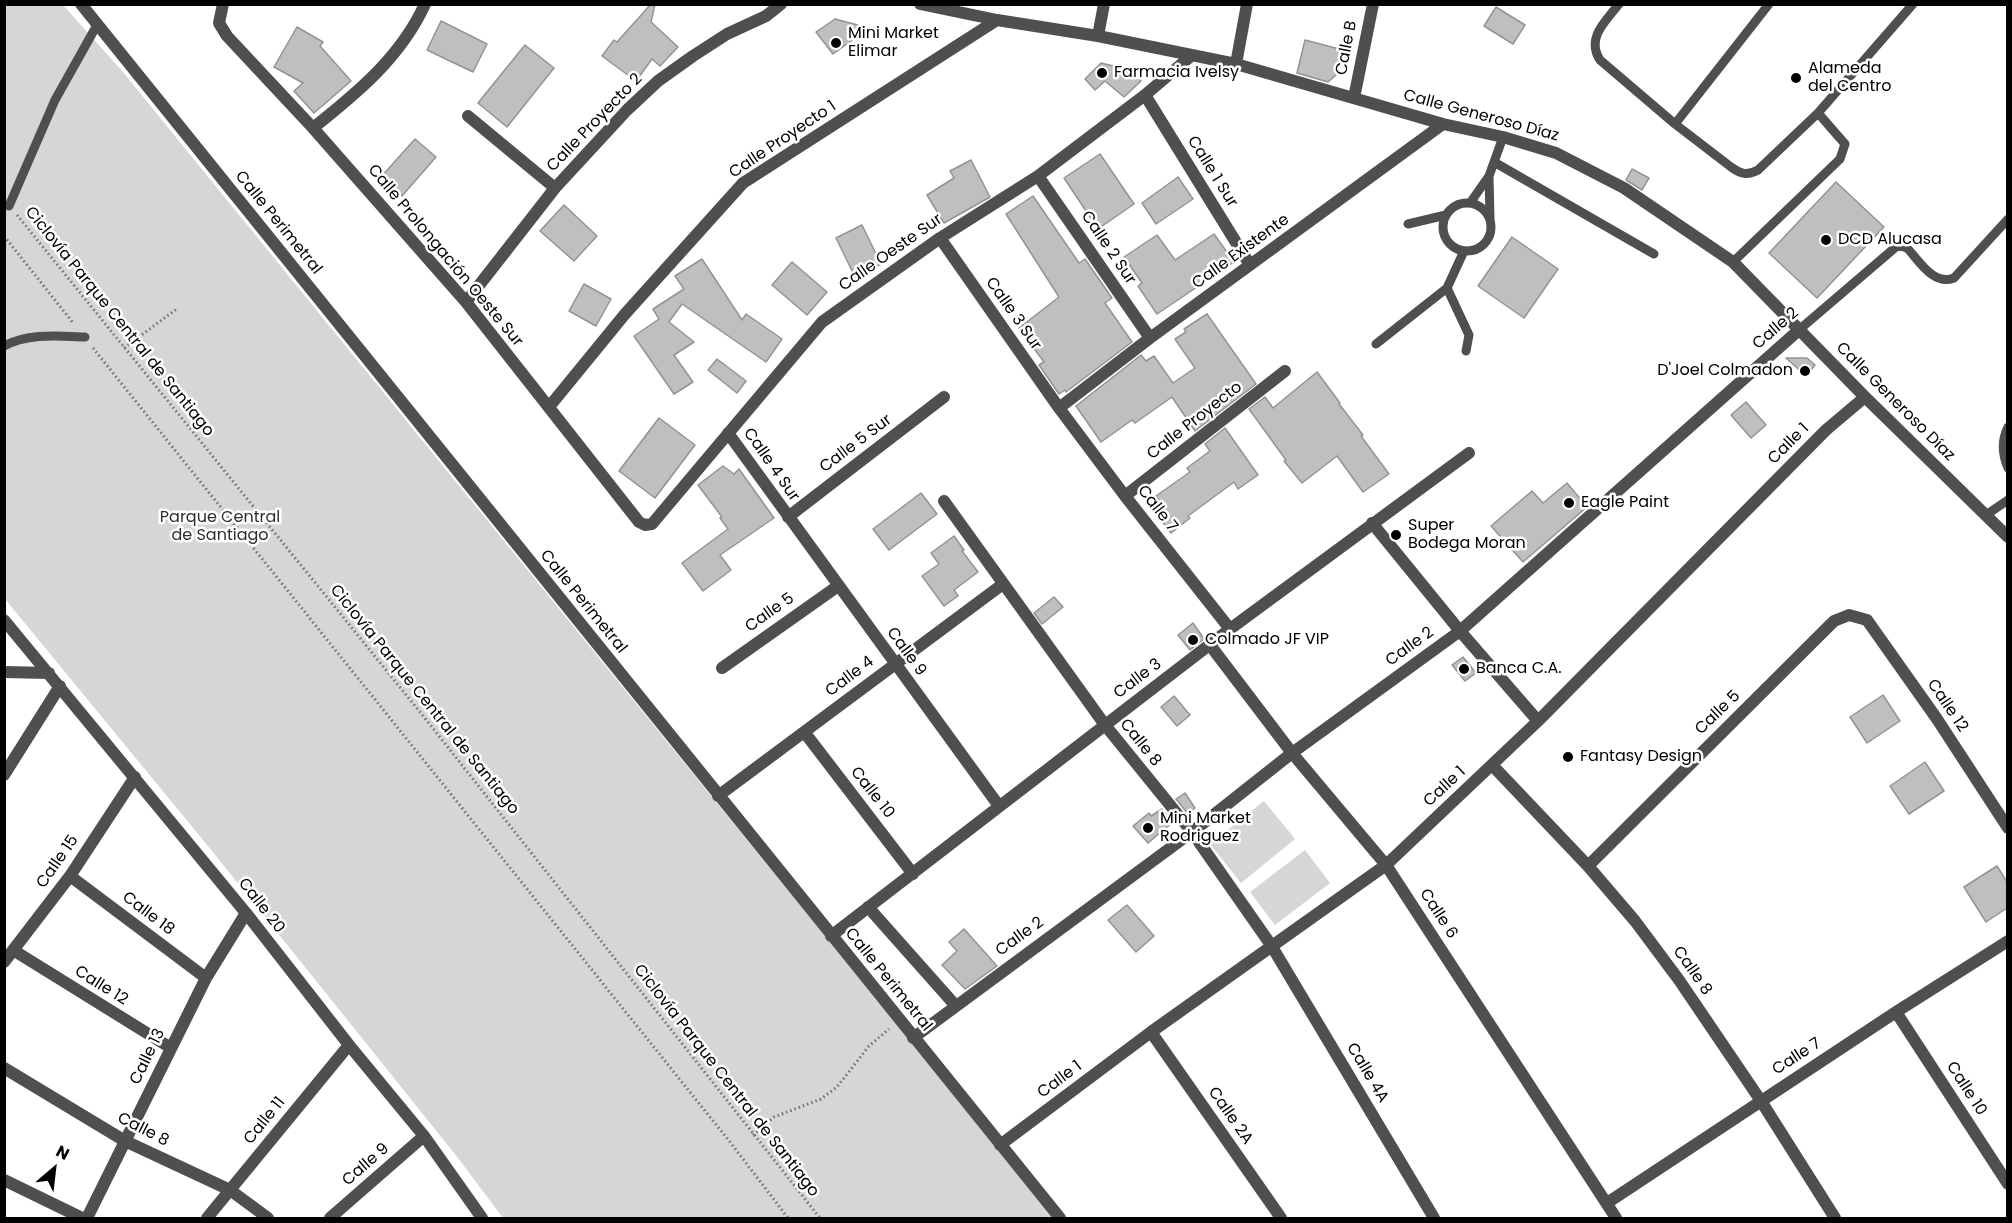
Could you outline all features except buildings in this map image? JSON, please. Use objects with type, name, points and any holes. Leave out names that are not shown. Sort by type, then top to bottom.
[{"type":"street","name":"Calle Perimetral","points":[[81,4],[1060,1218]]},
{"type":"street","name":"Calle Prolongación Oeste Sur","points":[[223,4],[219,23],[227,36],[313,128],[466,302],[639,522],[645,525],[652,524]]},
{"type":"street","points":[[313,128],[360,91],[395,52],[418,20],[425,4]]},
{"type":"street","name":"Calle Proyecto 2","points":[[466,302],[555,188],[627,110],[658,81],[693,56],[727,34],[766,16],[781,4]]},
{"type":"street","name":"Calle Generoso Díaz","points":[[920,4],[962,8],[997,20],[1098,36],[1236,64],[1443,124],[1503,137],[1556,153],[1624,188],[1733,262],[2007,537]]},
{"type":"street","points":[[1098,36],[1104,4]]},
{"type":"street","points":[[1236,64],[1247,4]]},
{"type":"street","name":"Calle B","points":[[1354,98],[1372,4]]},
{"type":"street","name":"Calle Proyecto 1","points":[[549,407],[625,314],[743,183],[997,20]]},
{"type":"street","name":"Calle Oeste Sur","points":[[652,524],[822,322],[940,238],[1038,176],[1145,96],[1191,56]]},
{"type":"street","name":"Calle 1 Sur","points":[[1145,96],[1251,265]]},
{"type":"street","points":[[468,116],[555,188]]},
{"type":"street","name":"Calle Existente","points":[[1059,408],[1150,338],[1443,124]]},
{"type":"street","name":"Calle 2 Sur","points":[[1038,176],[1150,338]]},
{"type":"street","name":"Calle 3 Sur","points":[[940,238],[1059,408]]},
{"type":"street","name":"Calle 2","points":[[913,1038],[1192,832],[1292,753],[1460,631],[1800,329]]},
{"type":"street","name":"Calle Proyecto","points":[[1125,496],[1285,371]]},
{"type":"street","name":"Calle 1","points":[[1000,1145],[1151,1032],[1386,865],[1493,766],[1826,430],[1865,397]]},
{"type":"street","name":"Calle 5 Sur","points":[[788,517],[944,398]]},
{"type":"street","name":"Calle 7","points":[[1059,408],[1230,629]]},
{"type":"street","name":"Calle 4 Sur","points":[[728,432],[788,517]]},
{"type":"street","name":"Calle 3","points":[[831,936],[1230,629],[1469,453]]},
{"type":"street","name":"Calle 8","points":[[944,501],[1105,725],[1192,832],[1271,945]]},
{"type":"street","name":"Calle 9","points":[[788,517],[999,806]]},
{"type":"street","points":[[1372,523],[1460,631],[1538,721]]},
{"type":"street","name":"Calle 4","points":[[718,796],[1003,584]]},
{"type":"street","name":"Calle 5","points":[[722,668],[838,586]]},
{"type":"street","name":"Calle 5","points":[[1588,866],[1834,621],[1849,615]]},
{"type":"street","name":"Calle 12","points":[[1849,615],[1868,620],[1937,719],[2007,828]]},
{"type":"street","name":"Calle 20","points":[[4,620],[246,913],[348,1045],[424,1136],[479,1217]]},
{"type":"street","name":"Calle 6","points":[[1210,645],[1292,753],[1386,865],[1616,1218]]},
{"type":"street","points":[[4,672],[49,673]]},
{"type":"street","points":[[4,776],[60,686]]},
{"type":"street","name":"Calle 10","points":[[804,733],[913,874]]},
{"type":"street","name":"Calle 8","points":[[1493,766],[1588,866],[1635,921],[1679,980],[1761,1101],[1835,1218]]},
{"type":"street","name":"Calle 15","points":[[4,962],[70,876],[135,777]]},
{"type":"street","name":"Calle 18","points":[[70,876],[206,978]]},
{"type":"street","points":[[868,907],[955,1005]]},
{"type":"street","name":"Calle 13","points":[[87,1218],[206,978],[246,913]]},
{"type":"street","name":"Calle 7","points":[[1607,1203],[2007,941]]},
{"type":"street","name":"Calle 4A","points":[[1271,945],[1434,1218]]},
{"type":"street","name":"Calle 12","points":[[13,950],[171,1048]]},
{"type":"street","name":"Calle 10","points":[[1896,1012],[2007,1184]]},
{"type":"street","name":"Calle 2A","points":[[1151,1032],[1281,1218]]},
{"type":"street","name":"Calle 11","points":[[207,1218],[348,1045]]},
{"type":"street","name":"Calle 8","points":[[4,1068],[125,1141],[230,1190],[268,1218]]},
{"type":"street","name":"Calle 9","points":[[330,1218],[424,1136]]},
{"type":"street","points":[[4,1180],[82,1218]]},
{"type":"lane","points":[[1619,4],[1597,32],[1594,40],[1596,55],[1675,124],[1739,173],[1749,175],[1758,170],[1818,113],[1912,4]]},
{"type":"lane","points":[[1675,124],[1769,4]]},
{"type":"lane","points":[[9,206],[55,100],[98,25]]},
{"type":"lane","points":[[1733,262],[1840,159],[1845,144],[1818,113]]},
{"type":"lane","points":[[1470,203],[1489,176],[1503,137]]},
{"type":"lane","points":[[1494,162],[1654,254]]},
{"type":"lane","points":[[1446,215],[1443,224],[1448,242],[1464,251],[1482,246],[1491,230],[1489,176]]},
{"type":"lane","points":[[1408,224],[1446,215],[1461,204],[1470,203],[1479,206],[1490,220]]},
{"type":"lane","name":"Calle 2","points":[[1800,329],[1897,246],[1908,249],[1932,276],[1940,280],[1948,280],[1954,278],[2007,219]]},
{"type":"lane","points":[[1376,344],[1448,288],[1464,251]]},
{"type":"lane","points":[[1448,288],[1469,335],[1466,351]]},
{"type":"lane","points":[[4,346],[13,341],[46,336],[85,337]]},
{"type":"lane","points":[[2007,427],[2002,445],[2002,456],[2007,468]]},
{"type":"lane","points":[[1986,515],[2007,500]]},
{"type":"path","name":"Ciclovía Parque Central de Santiago","points":[[9,206],[420,712],[820,1218]]},
{"type":"path","points":[[4,236],[730,1142],[788,1218]]},
{"type":"path","points":[[124,348],[178,309]]},
{"type":"path","points":[[753,1135],[774,1118],[821,1099],[837,1088],[868,1046],[900,1021]]},
{"type":"green space","name":"Parque Central de Santiago","points":[[4,5],[63,5],[123,72],[1054,1218],[503,1218],[458,1158],[212,851],[5,599]]},
{"type":"green space","points":[[1264,801],[1295,839],[1241,883],[1210,844]]},
{"type":"green space","points":[[1305,850],[1330,883],[1275,925],[1250,892]]},
{"type":"place","name":"Mini Market Elimar","points":[[836,43]]},
{"type":"place","name":"Farmacia Ivelsy","points":[[1102,73]]},
{"type":"place","name":"Alameda del Centro","points":[[1796,78]]},
{"type":"place","name":"DCD Alucasa","points":[[1826,240]]},
{"type":"place","name":"D'Joel Colmadon","points":[[1805,371]]},
{"type":"place","name":"Eagle Paint","points":[[1569,503]]},
{"type":"place","name":"Super Bodega Moran","points":[[1396,535]]},
{"type":"place","name":"Colmado JF VIP","points":[[1193,640]]},
{"type":"place","name":"Banca C.A.","points":[[1464,669]]},
{"type":"place","name":"Fantasy Design","points":[[1568,757]]},
{"type":"place","name":"Mini Market Rodriguez","points":[[1148,828]]}]
